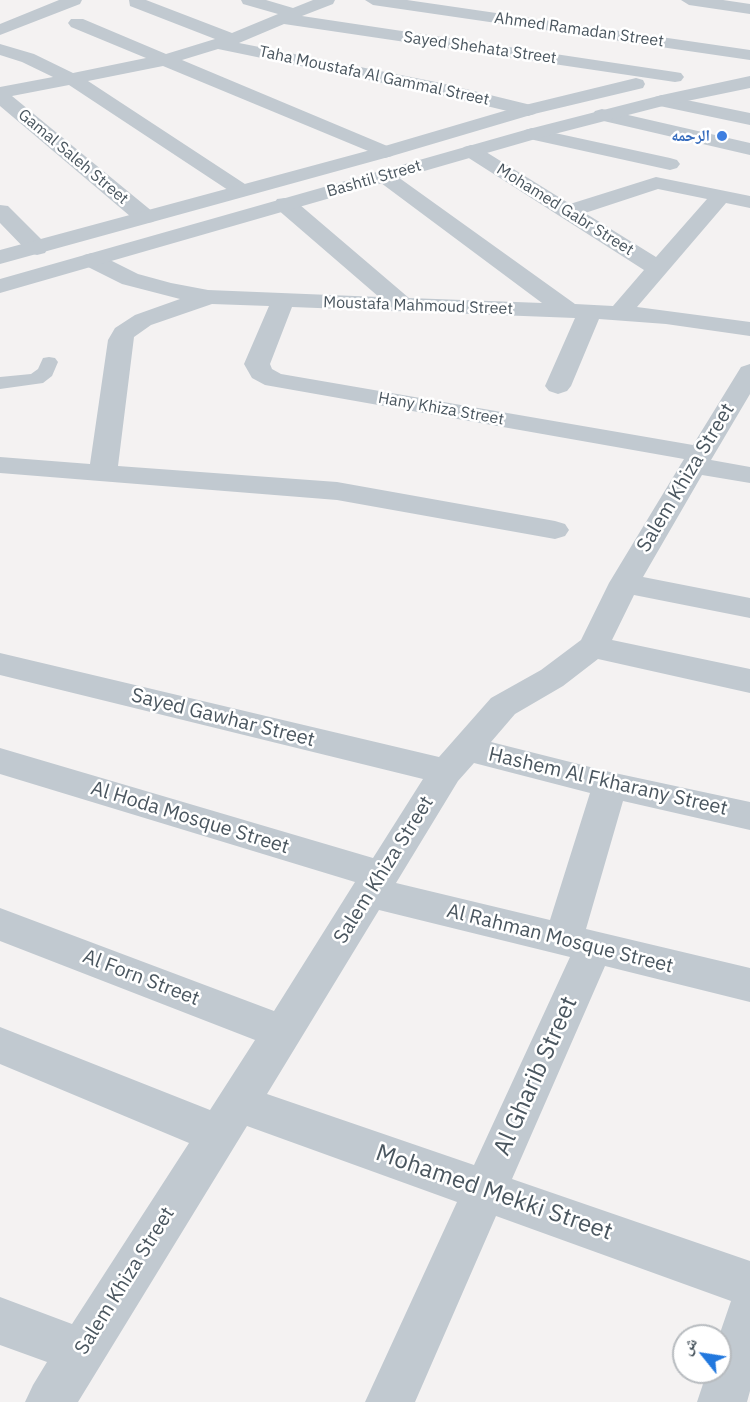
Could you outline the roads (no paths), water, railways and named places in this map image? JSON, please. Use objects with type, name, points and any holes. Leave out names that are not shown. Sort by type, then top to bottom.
[{"type":"street","points":[[1,29],[74,0]]},
{"type":"street","name":"Sayed Shehata Street","points":[[249,0],[290,16],[675,77]]},
{"type":"street","points":[[0,95],[164,60],[226,41],[327,0]]},
{"type":"street","name":"Ahmed Ramadan Street","points":[[373,0],[750,56]]},
{"type":"street","points":[[689,0],[750,9]]},
{"type":"street","name":"Taha Moustafa Al Gammal Street","points":[[136,2],[226,41],[528,110]]},
{"type":"street","points":[[77,23],[385,152]]},
{"type":"street","points":[[0,49],[44,65],[74,80],[241,190]]},
{"type":"street","name":"Bashtil Street","points":[[0,286],[471,151],[662,101],[702,79],[750,64]]},
{"type":"street","name":"Bashtil Street","points":[[0,257],[385,152],[528,110],[675,77],[750,82]]},
{"type":"street","points":[[702,79],[750,100]]},
{"type":"street","name":"Gamal Saleh Street","points":[[0,95],[145,217]]},
{"type":"street","points":[[662,101],[750,119]]},
{"type":"street","points":[[602,115],[750,149]]},
{"type":"street","points":[[532,134],[670,164]]},
{"type":"street","name":"Mohamed Gabr Street","points":[[471,151],[659,268]]},
{"type":"street","points":[[384,176],[580,312],[558,386]]},
{"type":"street","points":[[568,212],[656,183],[750,202]]},
{"type":"street","points":[[619,313],[722,195]]},
{"type":"street","points":[[285,204],[403,305]]},
{"type":"street","points":[[0,211],[37,248]]},
{"type":"street","name":"Moustafa Mahmoud Street","points":[[92,260],[130,279],[168,290],[208,297],[619,313],[750,329]]},
{"type":"street","points":[[103,474],[120,340],[124,333],[143,320],[208,297]]},
{"type":"street","name":"Hany Khiza Street","points":[[283,300],[257,364],[261,373],[267,377],[697,459]]},
{"type":"street","name":"Salem Khiza Street","points":[[50,1402],[375,883],[456,760],[503,706],[552,678],[593,647],[624,583],[697,459],[745,390]]},
{"type":"street","points":[[697,459],[750,475]]},
{"type":"street","points":[[0,465],[337,491],[555,530]]},
{"type":"street","points":[[624,583],[750,608]]},
{"type":"street","points":[[593,647],[750,681]]},
{"type":"street","name":"Sayed Gawhar Street","points":[[0,664],[456,760]]},
{"type":"street","name":"Hashem Al Fkharany Street","points":[[456,760],[610,785],[750,816]]},
{"type":"street","name":"Al Hoda Mosque Street","points":[[0,761],[375,883]]},
{"type":"street","name":"Al Gharib Street","points":[[390,1402],[485,1189],[579,944],[610,785]]},
{"type":"street","name":"Al Rahman Mosque Street","points":[[375,883],[579,944],[750,985]]},
{"type":"street","name":"Al Forn Street","points":[[0,924],[282,1032]]},
{"type":"street","name":"Mohamed Mekki Street","points":[[0,1045],[227,1118],[485,1189],[750,1284]]},
{"type":"street","points":[[722,1402],[750,1313]]},
{"type":"street","points":[[0,1322],[81,1351]]},
{"type":"lane","points":[[0,383],[36,379],[46,372],[48,362]]},
{"type":"place","name":"الرحمه","points":[[722,136]]}]
